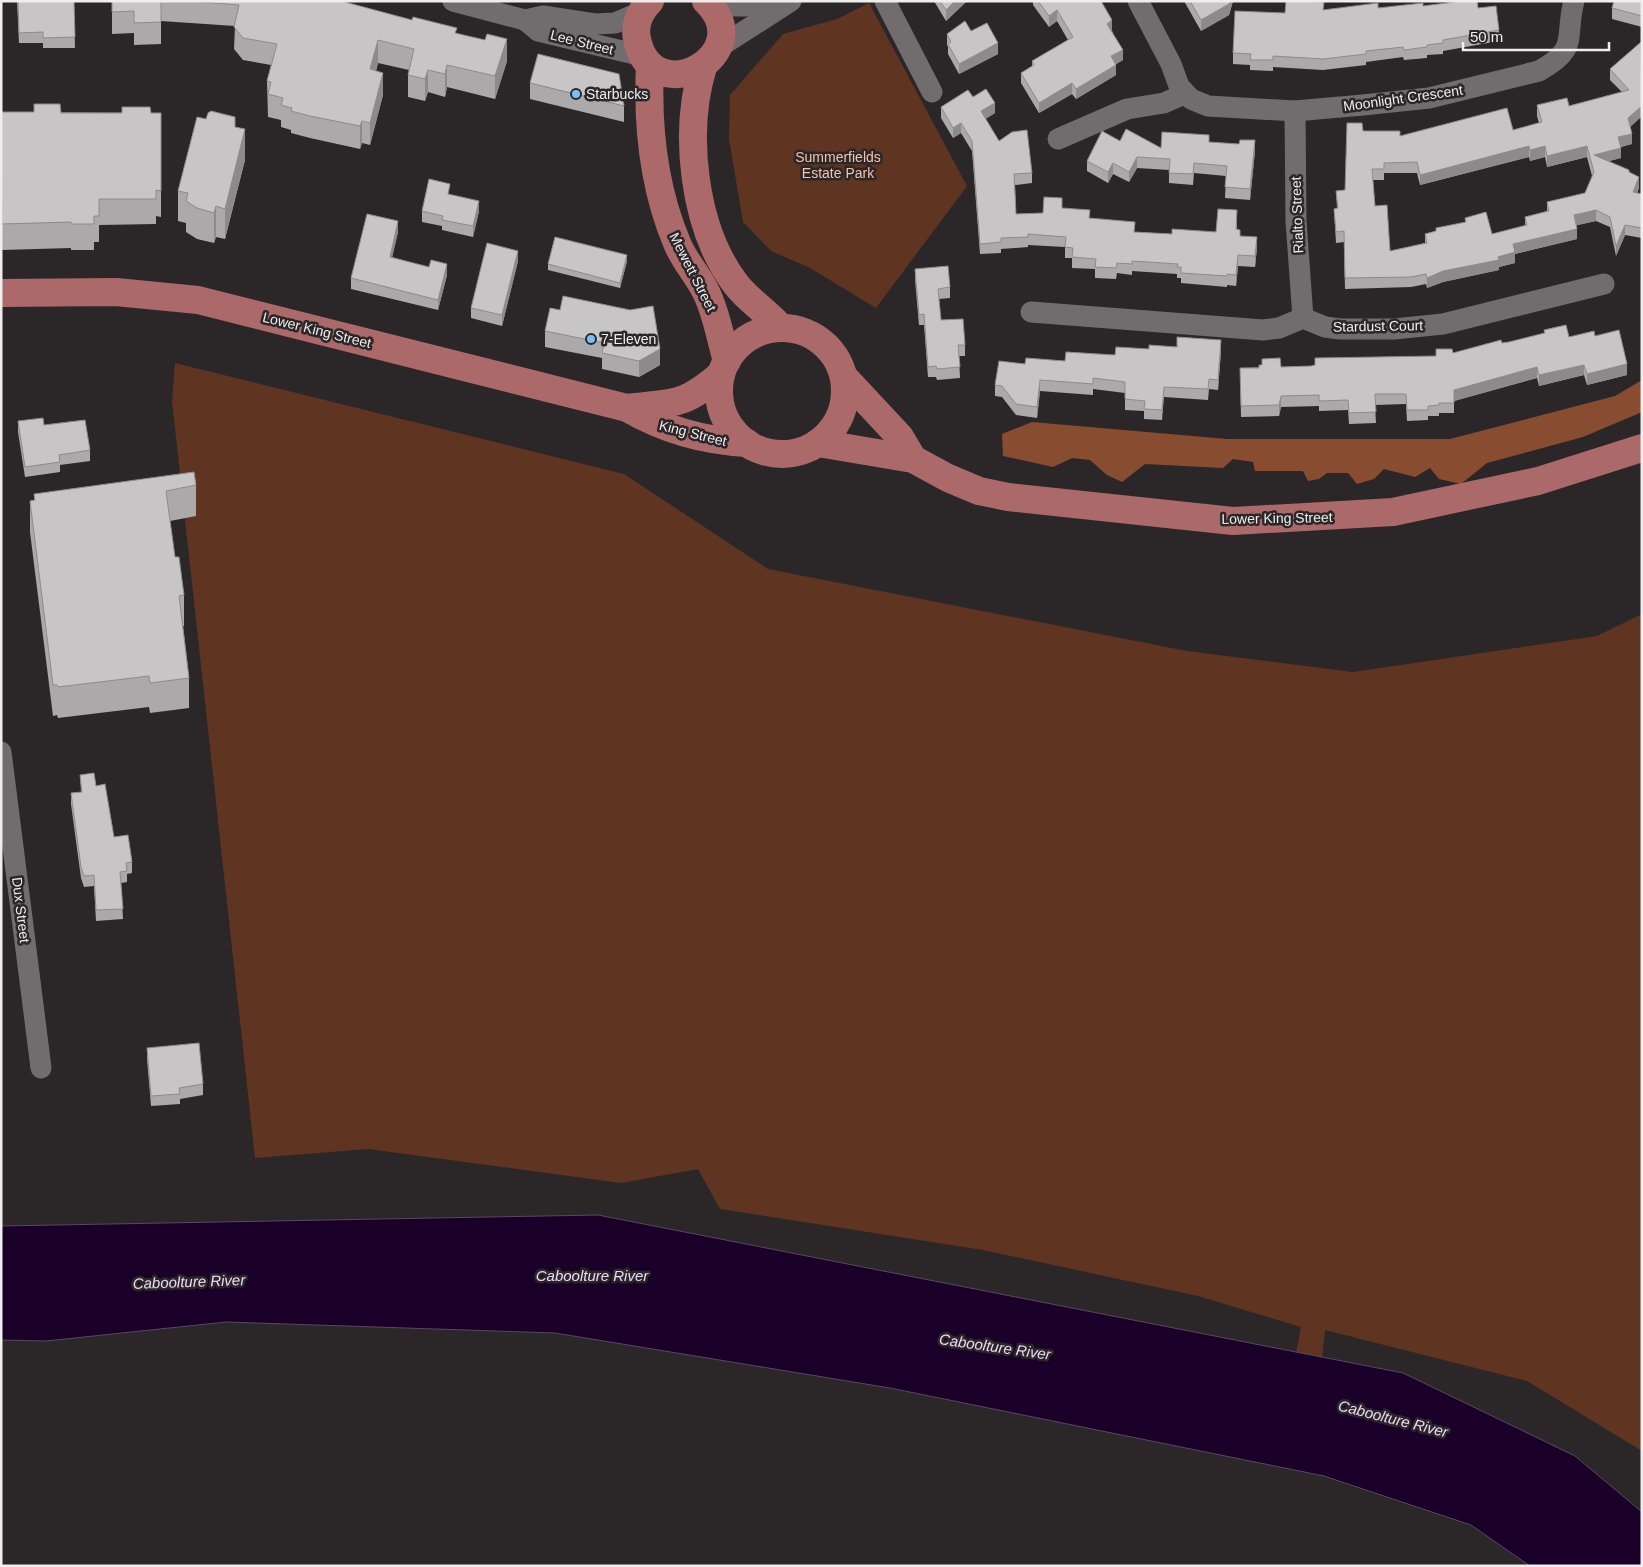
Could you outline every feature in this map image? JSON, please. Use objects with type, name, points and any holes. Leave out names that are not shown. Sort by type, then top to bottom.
[{"type":"main road","name":"Mewett Street","points":[[647,4],[636,34],[647,61],[650,140],[659,190],[677,246],[706,292],[714,312],[724,368]]},
{"type":"main road","name":"Mewett Street","points":[[709,4],[720,26],[710,57],[696,87],[693,111],[692,141],[699,196],[712,245],[736,285],[750,300],[769,313],[782,328]]},
{"type":"main road","points":[[647,61],[660,71],[682,75],[710,57]]},
{"type":"main road","name":"Lower King Street","points":[[1,293],[116,292],[198,300],[626,408]]},
{"type":"main road","points":[[782,328],[807,333],[828,347],[839,361],[844,377],[846,396],[842,414],[832,430],[818,443],[801,451],[782,454],[764,451],[747,443],[735,433],[726,420],[721,406],[719,390],[724,368],[736,347],[750,337],[765,330],[782,328]]},
{"type":"main road","name":"King Street","points":[[626,408],[680,402],[704,389],[724,368]]},
{"type":"main road","name":"Lower King Street","points":[[844,377],[900,437],[913,458]]},
{"type":"main road","name":"King Street","points":[[626,408],[653,423],[724,442],[747,443]]},
{"type":"main road","name":"Lower King Street","points":[[818,443],[913,458],[948,478],[979,491],[1008,497],[1233,521],[1393,512],[1538,481],[1642,448]]},
{"type":"street","name":"Lee Street","points":[[453,1],[525,20],[538,31],[647,61]]},
{"type":"street","points":[[709,4],[750,6],[792,1]]},
{"type":"street","points":[[710,57],[792,1]]},
{"type":"street","points":[[885,1],[932,92]]},
{"type":"street","points":[[1058,139],[1127,109],[1164,103],[1184,94],[1138,1]]},
{"type":"street","name":"Moonlight Crescent","points":[[1184,94],[1196,103],[1208,106],[1295,111],[1429,98],[1539,71],[1552,64],[1567,49],[1574,1]]},
{"type":"street","name":"Lee Street","points":[[525,20],[543,16],[595,24],[615,23],[647,4]]},
{"type":"street","name":"Rialto Street","points":[[1295,111],[1296,221],[1303,318]]},
{"type":"street","name":"Stardust Court","points":[[1303,318],[1340,329],[1394,329],[1443,324],[1604,284]]},
{"type":"street","points":[[1032,312],[1263,330],[1279,328],[1303,318]]},
{"type":"street","name":"Dux Street","points":[[1,752],[41,1068]]},
{"type":"green space","name":"Summerfields Estate Park","points":[[869,3],[967,186],[876,308],[810,268],[771,251],[743,222],[729,139],[730,95],[783,34],[837,19]]},
{"type":"green space","points":[[175,363],[624,474],[768,569],[1187,651],[1353,672],[1597,636],[1642,614],[1642,1451],[1527,1381],[1325,1330],[1322,1358],[1296,1353],[1301,1327],[1198,1296],[983,1250],[720,1209],[698,1169],[621,1183],[368,1149],[255,1158],[172,401]]},
{"type":"shaded area","points":[[1642,380],[1642,412],[1583,437],[1487,463],[1461,484],[1439,479],[1430,468],[1415,477],[1384,469],[1374,479],[1357,484],[1348,473],[1327,473],[1319,479],[1308,481],[1303,471],[1255,471],[1253,462],[1233,459],[1223,468],[1145,464],[1122,482],[1107,475],[1090,460],[1072,458],[1053,467],[1003,456],[1002,434],[1032,422],[1227,439],[1450,439],[1615,396]]},
{"type":"water","name":"Caboolture River","points":[[598,1215],[1403,1373],[1575,1456],[1642,1512],[1642,1566],[1530,1566],[1471,1525],[1324,1476],[890,1388],[555,1333],[226,1322],[46,1341],[1,1340],[1,1226]]},
{"type":"building","points":[[18,1],[74,1],[75,37],[43,38],[43,32],[19,33]]},
{"type":"building","points":[[112,1],[161,1],[161,22],[134,23],[134,11],[112,12]]},
{"type":"building","points":[[190,1],[341,1],[412,20],[413,17],[457,28],[455,33],[485,40],[487,34],[507,39],[495,76],[447,65],[445,74],[428,70],[425,79],[408,75],[414,49],[378,40],[370,69],[383,73],[370,123],[362,121],[360,126],[291,111],[292,108],[281,105],[283,98],[268,94],[271,82],[267,81],[277,44],[243,38],[234,27],[239,5]]},
{"type":"building","points":[[940,1],[955,1],[946,10]]},
{"type":"building","points":[[1038,1],[1101,1],[1112,20],[1107,24],[1123,50],[1111,56],[1116,65],[1076,89],[1072,83],[1039,103],[1021,73],[1034,65],[1032,61],[1073,37],[1057,10],[1049,16]]},
{"type":"building","points":[[1190,1],[1230,1],[1229,4],[1201,20]]},
{"type":"building","points":[[1286,1],[1324,2],[1323,10],[1378,3],[1378,8],[1423,3],[1423,6],[1455,1],[1477,1],[1478,8],[1496,6],[1499,30],[1443,40],[1443,43],[1427,45],[1427,47],[1404,50],[1403,47],[1366,51],[1366,54],[1323,59],[1273,56],[1273,60],[1250,60],[1251,54],[1233,53],[1235,11],[1285,13]]},
{"type":"building","points":[[1614,1],[1642,1],[1642,16],[1612,8]]},
{"type":"building","points":[[965,21],[971,31],[987,23],[998,43],[959,64],[948,44],[951,42],[947,34]]},
{"type":"building","points":[[1641,42],[1642,106],[1628,118],[1632,134],[1618,137],[1621,148],[1594,155],[1629,170],[1629,172],[1639,177],[1633,192],[1642,194],[1642,228],[1625,225],[1616,246],[1610,217],[1596,210],[1574,215],[1577,229],[1513,244],[1515,252],[1498,257],[1499,260],[1443,271],[1427,278],[1426,274],[1411,277],[1345,278],[1344,231],[1336,232],[1334,209],[1338,208],[1336,191],[1345,190],[1347,123],[1362,123],[1363,131],[1400,131],[1400,136],[1507,108],[1513,130],[1542,122],[1537,105],[1567,98],[1569,106],[1629,90],[1610,69]],"holes":[[[1529,146],[1530,150],[1545,146],[1547,156],[1587,146],[1594,172],[1585,193],[1547,202],[1549,211],[1525,217],[1527,225],[1492,234],[1486,212],[1465,218],[1466,222],[1436,228],[1436,231],[1425,234],[1427,243],[1390,251],[1387,205],[1375,206],[1372,169],[1384,169],[1384,163],[1417,162],[1420,175]]]},
{"type":"building","points":[[538,54],[619,74],[624,106],[530,83]]},
{"type":"building","points":[[986,89],[995,103],[981,111],[999,141],[1012,132],[1027,130],[1032,173],[1014,174],[1016,214],[1043,213],[1044,197],[1062,198],[1062,208],[1090,210],[1089,218],[1135,222],[1134,232],[1172,234],[1172,229],[1216,232],[1218,209],[1237,210],[1236,229],[1240,230],[1240,236],[1257,237],[1255,256],[1238,255],[1236,275],[1227,274],[1227,276],[1181,273],[1181,267],[1177,267],[1178,264],[1132,261],[1132,264],[1117,263],[1116,268],[1095,267],[1096,259],[1072,257],[1073,248],[1065,247],[1066,237],[1028,234],[1028,237],[1001,238],[1001,242],[980,244],[972,141],[961,123],[953,128],[941,107],[968,90],[973,97]]},
{"type":"building","points":[[34,104],[60,104],[61,113],[122,113],[122,107],[150,107],[151,113],[161,113],[161,191],[156,190],[156,199],[99,199],[99,216],[94,216],[94,224],[71,224],[71,222],[2,224],[1,112],[34,112]]},
{"type":"building","points":[[211,111],[235,117],[235,127],[245,129],[225,209],[216,206],[214,213],[197,208],[186,201],[188,193],[178,191],[197,117],[206,119]]},
{"type":"building","points":[[1126,129],[1161,148],[1162,132],[1209,135],[1209,142],[1239,144],[1240,140],[1255,140],[1250,189],[1225,187],[1227,166],[1194,163],[1193,174],[1169,173],[1170,159],[1137,157],[1129,172],[1113,163],[1108,172],[1087,161],[1102,131],[1120,141]]},
{"type":"building","points":[[429,179],[450,184],[448,194],[479,201],[473,226],[442,220],[443,216],[422,211]]},
{"type":"building","points":[[367,214],[398,221],[390,257],[429,267],[431,260],[447,264],[438,300],[351,278]]},
{"type":"building","points":[[555,237],[627,255],[620,283],[548,264]]},
{"type":"building","points":[[487,243],[518,251],[502,315],[471,308]]},
{"type":"building","points":[[948,266],[950,287],[938,289],[941,320],[963,319],[965,345],[958,345],[960,367],[937,369],[936,366],[928,367],[924,314],[919,315],[915,269]]},
{"type":"building","points":[[563,296],[630,310],[653,306],[660,349],[639,361],[602,353],[604,343],[545,331],[550,308],[560,310]]},
{"type":"building","points":[[1566,325],[1569,337],[1594,331],[1595,336],[1619,330],[1627,364],[1587,374],[1584,365],[1539,375],[1537,367],[1454,390],[1454,403],[1439,403],[1439,405],[1428,406],[1428,410],[1407,410],[1406,394],[1375,394],[1376,412],[1349,413],[1348,400],[1319,401],[1319,395],[1281,396],[1279,405],[1241,406],[1240,368],[1259,368],[1259,365],[1262,365],[1262,359],[1280,358],[1281,367],[1315,365],[1315,358],[1436,356],[1436,349],[1452,349],[1453,353],[1501,340],[1502,343],[1509,342],[1545,333],[1544,330]]},
{"type":"building","points":[[1177,337],[1221,340],[1218,380],[1209,379],[1208,389],[1164,387],[1162,410],[1144,409],[1145,401],[1125,399],[1125,382],[1093,378],[1093,384],[1040,380],[1037,407],[1016,404],[1002,386],[995,385],[999,361],[1025,364],[1026,358],[1065,361],[1066,352],[1115,355],[1116,347],[1149,349],[1149,345],[1177,347]]},
{"type":"building","points":[[43,418],[44,425],[85,420],[90,450],[59,455],[60,462],[25,467],[18,421]]},
{"type":"building","points":[[194,472],[196,485],[166,491],[175,557],[179,557],[184,595],[179,596],[189,678],[150,683],[149,676],[58,687],[53,685],[30,501],[35,500],[34,494]]},
{"type":"building","points":[[94,773],[96,786],[105,784],[114,837],[128,835],[132,862],[126,863],[127,871],[120,872],[123,909],[96,910],[94,875],[84,876],[81,867],[71,793],[82,792],[80,775]]},
{"type":"building","points":[[199,1043],[203,1084],[179,1088],[180,1094],[151,1096],[147,1048]]},
{"type":"place","name":"Starbucks","points":[[576,94]]},
{"type":"place","name":"7-Eleven","points":[[591,339]]}]
